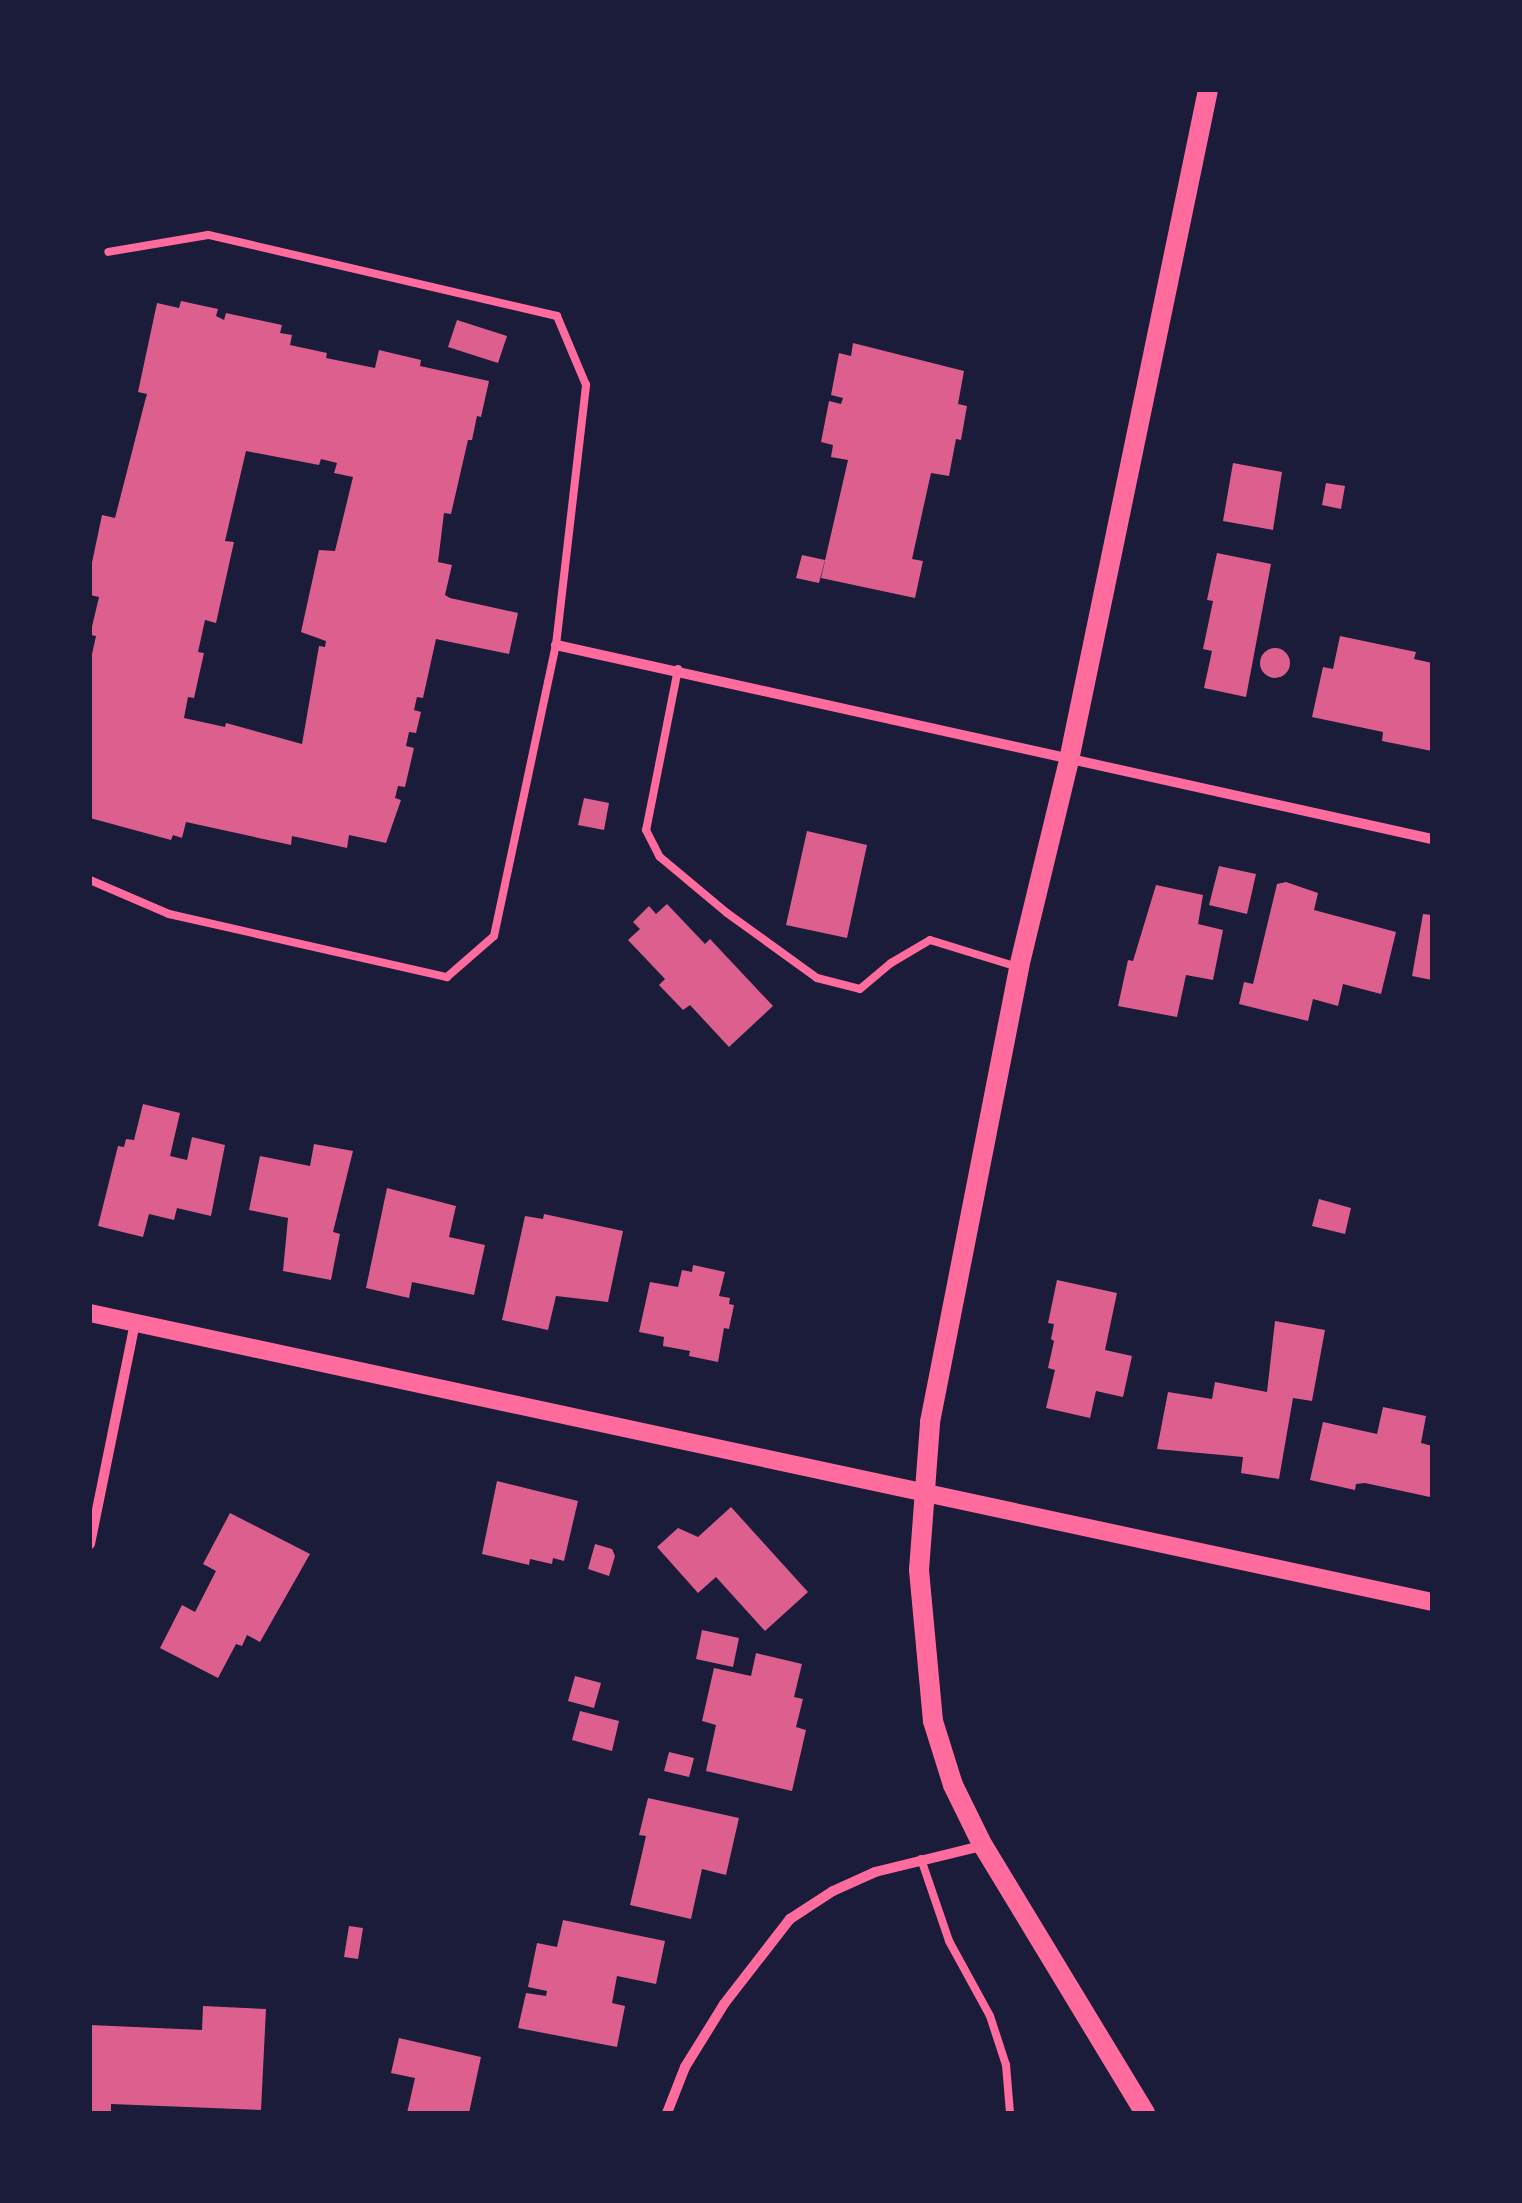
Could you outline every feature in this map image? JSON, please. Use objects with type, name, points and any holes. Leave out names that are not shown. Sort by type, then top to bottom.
[{"type":"main road","points":[[1146,2113],[982,1846],[953,1785],[933,1721],[919,1570],[930,1422],[1019,967],[1069,760],[1208,90]]},
{"type":"street","points":[[556,645],[678,668],[1069,760],[1432,839]]},
{"type":"street","points":[[90,1313],[1432,1602]]},
{"type":"street","points":[[90,1544],[135,1322]]},
{"type":"street","points":[[668,2113],[685,2067],[724,2004],[790,1920],[833,1891],[922,1859],[982,1846]]},
{"type":"lane","points":[[90,880],[170,914],[447,977],[494,936],[556,645],[586,385],[557,316],[208,235],[108,252]]},
{"type":"lane","points":[[678,668],[646,830],[660,857],[727,913],[817,978],[860,989],[890,962],[930,940],[1019,967]]},
{"type":"lane","points":[[922,1859],[949,1940],[990,2016],[1006,2066],[1010,2113]]},
{"type":"building","points":[[181,301],[218,309],[216,316],[224,320],[226,313],[282,325],[280,333],[292,335],[290,345],[327,353],[326,358],[375,368],[379,350],[421,360],[420,366],[489,381],[481,417],[477,416],[472,440],[468,440],[451,514],[444,513],[438,562],[452,565],[445,595],[518,613],[509,654],[436,639],[423,698],[417,697],[414,710],[421,712],[416,733],[409,732],[406,746],[414,748],[405,787],[398,786],[395,798],[401,800],[386,843],[349,835],[347,848],[292,836],[291,845],[186,822],[182,838],[173,835],[171,840],[90,818],[90,663],[96,636],[90,635],[99,597],[90,595],[90,572],[102,515],[115,518],[147,394],[138,392],[157,303],[179,308]],"holes":[[[246,451],[319,465],[321,459],[337,463],[334,473],[353,477],[335,551],[319,550],[301,632],[326,641],[325,647],[319,646],[302,744],[226,723],[225,727],[184,718],[188,697],[194,698],[204,653],[198,652],[205,620],[216,623],[234,542],[225,541]]]},
{"type":"building","points":[[457,320],[507,336],[498,363],[448,347]]},
{"type":"building","points":[[853,343],[964,371],[958,404],[967,406],[961,440],[956,439],[949,476],[931,473],[912,559],[923,561],[915,598],[821,578],[848,460],[831,457],[833,445],[821,442],[829,401],[841,404],[843,398],[831,395],[839,353],[851,356]]},
{"type":"building","points":[[1233,463],[1282,472],[1273,530],[1223,521]]},
{"type":"building","points":[[1326,483],[1345,486],[1341,509],[1322,505]]},
{"type":"building","points":[[1217,553],[1271,564],[1246,697],[1204,688],[1212,651],[1203,649],[1213,601],[1207,600]]},
{"type":"building","points":[[802,555],[825,560],[819,583],[796,578]]},
{"type":"building","points":[[1340,636],[1416,652],[1414,659],[1432,663],[1432,751],[1382,741],[1383,732],[1312,717],[1323,667],[1333,669]]},
{"type":"building","points":[[1275,648],[1286,652],[1290,663],[1286,674],[1275,678],[1264,674],[1260,663],[1264,652]]},
{"type":"building","points":[[584,798],[609,803],[604,830],[578,825]]},
{"type":"building","points":[[807,831],[867,845],[847,938],[786,925]]},
{"type":"building","points":[[1219,866],[1256,874],[1247,914],[1209,905]]},
{"type":"building","points":[[1286,882],[1318,893],[1314,910],[1396,932],[1381,994],[1343,984],[1338,1006],[1313,999],[1308,1021],[1239,1004],[1244,982],[1253,984],[1277,884]]},
{"type":"building","points":[[1156,885],[1203,895],[1198,924],[1223,930],[1213,980],[1186,975],[1177,1017],[1118,1006],[1128,960],[1133,961]]},
{"type":"building","points":[[667,904],[705,944],[710,939],[773,1006],[729,1047],[690,1005],[683,1010],[659,985],[665,979],[628,940],[640,929],[633,922],[649,906],[656,914]]},
{"type":"building","points":[[1423,914],[1432,915],[1432,980],[1412,976]]},
{"type":"building","points":[[143,1104],[180,1113],[170,1156],[187,1160],[192,1137],[225,1145],[211,1216],[177,1208],[174,1220],[149,1214],[143,1237],[98,1226],[118,1146],[124,1147],[126,1139],[134,1140]]},
{"type":"building","points":[[314,1144],[353,1151],[333,1232],[340,1234],[331,1280],[283,1271],[288,1218],[249,1210],[260,1156],[310,1166]]},
{"type":"building","points":[[387,1188],[456,1206],[449,1237],[485,1245],[474,1295],[412,1282],[409,1298],[366,1288]]},
{"type":"building","points":[[1319,1199],[1351,1208],[1345,1234],[1312,1226]]},
{"type":"building","points":[[544,1214],[623,1231],[608,1302],[556,1296],[548,1330],[502,1320],[525,1216],[543,1219]]},
{"type":"building","points":[[693,1265],[725,1272],[719,1296],[730,1298],[729,1304],[734,1305],[729,1329],[724,1328],[718,1362],[689,1356],[690,1351],[663,1346],[664,1337],[639,1332],[650,1282],[678,1287],[682,1270],[692,1272]]},
{"type":"building","points":[[1057,1280],[1117,1293],[1105,1350],[1132,1356],[1123,1397],[1096,1391],[1090,1418],[1046,1408],[1055,1370],[1048,1368],[1054,1324],[1048,1323]]},
{"type":"building","points":[[1275,1321],[1325,1330],[1312,1401],[1293,1398],[1279,1479],[1241,1473],[1243,1457],[1157,1449],[1168,1392],[1212,1399],[1215,1382],[1267,1392]]},
{"type":"building","points":[[1383,1407],[1426,1416],[1421,1443],[1432,1446],[1430,1497],[1365,1483],[1356,1484],[1355,1490],[1310,1480],[1323,1422],[1377,1434]]},
{"type":"building","points":[[497,1481],[578,1501],[564,1561],[553,1558],[552,1564],[530,1559],[529,1565],[482,1554]]},
{"type":"building","points":[[731,1507],[808,1592],[765,1631],[716,1577],[698,1593],[657,1547],[678,1528],[698,1537]]},
{"type":"building","points":[[230,1513],[310,1554],[260,1642],[247,1635],[242,1646],[236,1644],[218,1678],[160,1648],[182,1605],[195,1612],[216,1571],[203,1564]]},
{"type":"building","points":[[595,1544],[612,1549],[615,1556],[609,1576],[588,1569]]},
{"type":"building","points":[[702,1630],[739,1638],[733,1667],[696,1659]]},
{"type":"building","points":[[756,1653],[802,1664],[794,1697],[803,1699],[796,1727],[806,1730],[792,1791],[706,1771],[716,1725],[702,1721],[714,1668],[751,1676]]},
{"type":"building","points":[[575,1676],[601,1683],[594,1708],[568,1701]]},
{"type":"building","points":[[580,1711],[619,1721],[612,1751],[572,1740]]},
{"type":"building","points":[[669,1752],[694,1758],[689,1777],[664,1771]]},
{"type":"building","points":[[648,1798],[739,1818],[726,1875],[702,1869],[691,1919],[630,1905],[646,1836],[639,1835]]},
{"type":"building","points":[[563,1920],[665,1941],[656,1984],[617,1976],[612,2003],[625,2006],[617,2047],[518,2028],[526,1993],[546,1996],[547,1991],[528,1987],[537,1943],[557,1947]]},
{"type":"building","points":[[349,1926],[363,1928],[358,1959],[344,1957]]},
{"type":"building","points":[[203,2006],[266,2009],[261,2110],[111,2104],[111,2113],[90,2113],[90,2025],[202,2030]]},
{"type":"building","points":[[399,2038],[481,2057],[469,2113],[407,2113],[415,2078],[391,2073]]}]
